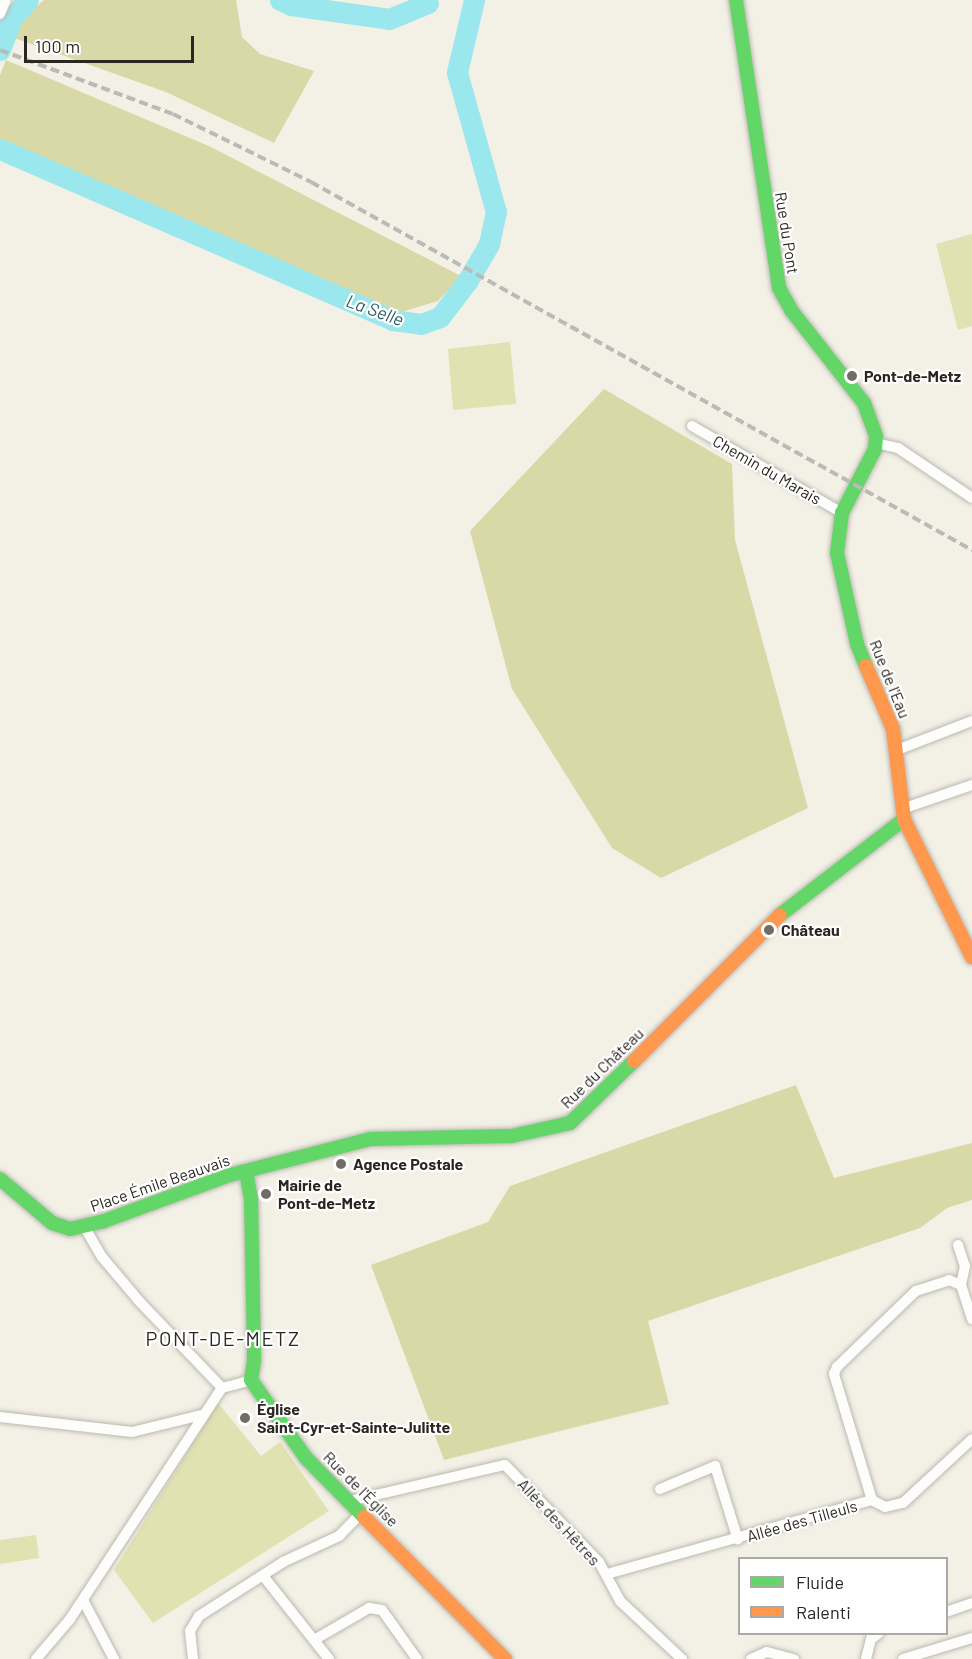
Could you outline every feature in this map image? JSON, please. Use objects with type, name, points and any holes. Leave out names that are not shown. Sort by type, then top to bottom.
[{"type":"street","points":[[0,14],[6,0]]},
{"type":"street","name":"Rue du Pont","points":[[736,0],[779,288],[791,310],[864,403],[876,443]]},
{"type":"street","name":"Chemin du Marais","points":[[692,426],[842,513]]},
{"type":"street","points":[[876,443],[898,448],[972,498]]},
{"type":"street","name":"Rue de l'Eau","points":[[876,443],[842,513],[837,553],[840,574],[857,644],[890,719],[897,750],[903,814],[968,940],[972,957]]},
{"type":"street","points":[[897,750],[972,721]]},
{"type":"street","points":[[903,814],[972,785]]},
{"type":"street","name":"Rue du Château","points":[[246,1171],[370,1139],[417,1135],[471,1139],[512,1136],[570,1123],[583,1114],[765,927],[903,814]]},
{"type":"street","points":[[36,1659],[70,1619],[153,1498],[202,1416],[222,1388],[251,1380],[254,1361],[251,1198],[246,1171]]},
{"type":"street","name":"Place Émile Beauvais","points":[[84,1226],[246,1171]]},
{"type":"street","points":[[0,1179],[52,1223],[63,1228],[84,1226],[102,1257],[132,1293],[222,1388]]},
{"type":"street","points":[[958,1245],[965,1266],[961,1285],[972,1319]]},
{"type":"street","points":[[872,1500],[834,1374],[837,1367],[916,1291],[949,1280],[961,1285]]},
{"type":"street","name":"Rue de l'Église","points":[[251,1380],[306,1458],[505,1659]]},
{"type":"street","points":[[0,1417],[132,1432],[202,1416]]},
{"type":"street","name":"Allée des Tilleuls","points":[[607,1574],[738,1540],[872,1500],[885,1507],[910,1499],[972,1439]]},
{"type":"street","name":"Allée des Hêtres","points":[[350,1501],[505,1465],[607,1574],[620,1601],[682,1659]]},
{"type":"street","points":[[660,1489],[715,1466],[738,1540]]},
{"type":"street","points":[[193,1659],[190,1631],[199,1616],[264,1577],[283,1562],[339,1536],[361,1513]]},
{"type":"street","points":[[264,1577],[329,1659]]},
{"type":"street","points":[[83,1600],[114,1659]]},
{"type":"street","points":[[948,1611],[972,1604]]},
{"type":"street","points":[[314,1640],[369,1608],[382,1610],[417,1659]]},
{"type":"street","points":[[866,1659],[871,1639],[877,1635]]},
{"type":"street","points":[[903,1659],[972,1638]]},
{"type":"street","points":[[751,1659],[767,1652],[794,1659]]},
{"type":"green space","points":[[44,0],[236,0],[242,37],[260,54],[314,71],[274,143],[166,92],[14,38],[26,16]]},
{"type":"green space","points":[[6,60],[211,147],[461,276],[438,301],[395,314],[0,140],[0,75]]},
{"type":"green space","points":[[972,234],[972,326],[958,330],[936,244]]},
{"type":"green space","points":[[510,342],[516,404],[453,410],[448,349]]},
{"type":"green space","points":[[604,389],[732,464],[735,540],[808,808],[661,878],[612,848],[512,689],[470,531]]},
{"type":"green space","points":[[796,1085],[834,1178],[972,1143],[972,1200],[947,1208],[920,1228],[648,1321],[669,1404],[444,1460],[371,1265],[488,1222],[510,1186]]},
{"type":"green space","points":[[218,1403],[261,1456],[280,1442],[329,1511],[153,1623],[114,1570]]},
{"type":"green space","points":[[36,1535],[39,1558],[0,1564],[0,1540]]},
{"type":"waterway","name":"La Selle","points":[[0,50],[11,19],[28,0]]},
{"type":"waterway","name":"La Selle","points":[[280,0],[291,5],[389,19],[428,3]]},
{"type":"waterway","name":"La Selle","points":[[0,149],[393,320],[421,324],[440,317],[468,280],[489,244],[496,212],[457,72],[474,0]]},
{"type":"railway","points":[[0,50],[173,114],[311,182],[972,550]]},
{"type":"traffic: fast","points":[[736,0],[779,288],[791,310],[864,403],[876,436],[875,449],[842,513],[837,553],[857,644],[866,666]]},
{"type":"traffic: fast","points":[[780,915],[904,819]]},
{"type":"traffic: fast","points":[[0,1179],[52,1223],[70,1229],[104,1221],[230,1175],[370,1139],[512,1136],[570,1123],[634,1061]]},
{"type":"traffic: fast","points":[[246,1171],[251,1198],[254,1361],[251,1380],[306,1458],[364,1517]]},
{"type":"traffic: slow","points":[[866,666],[893,729],[904,819],[972,957]]},
{"type":"traffic: slow","points":[[634,1061],[780,915]]},
{"type":"traffic: slow","points":[[364,1517],[505,1659]]},
{"type":"place","name":"Pont-de-Metz","points":[[852,376]]},
{"type":"place","name":"Château","points":[[769,930]]},
{"type":"place","name":"Agence Postale","points":[[341,1164]]},
{"type":"place","name":"Mairie de Pont-de-Metz","points":[[266,1194]]},
{"type":"place","name":"Église Saint-Cyr-et-Sainte-Julitte","points":[[245,1418]]},
{"type":"district","name":"PONT-DE-METZ","points":[[223,1338]]}]
